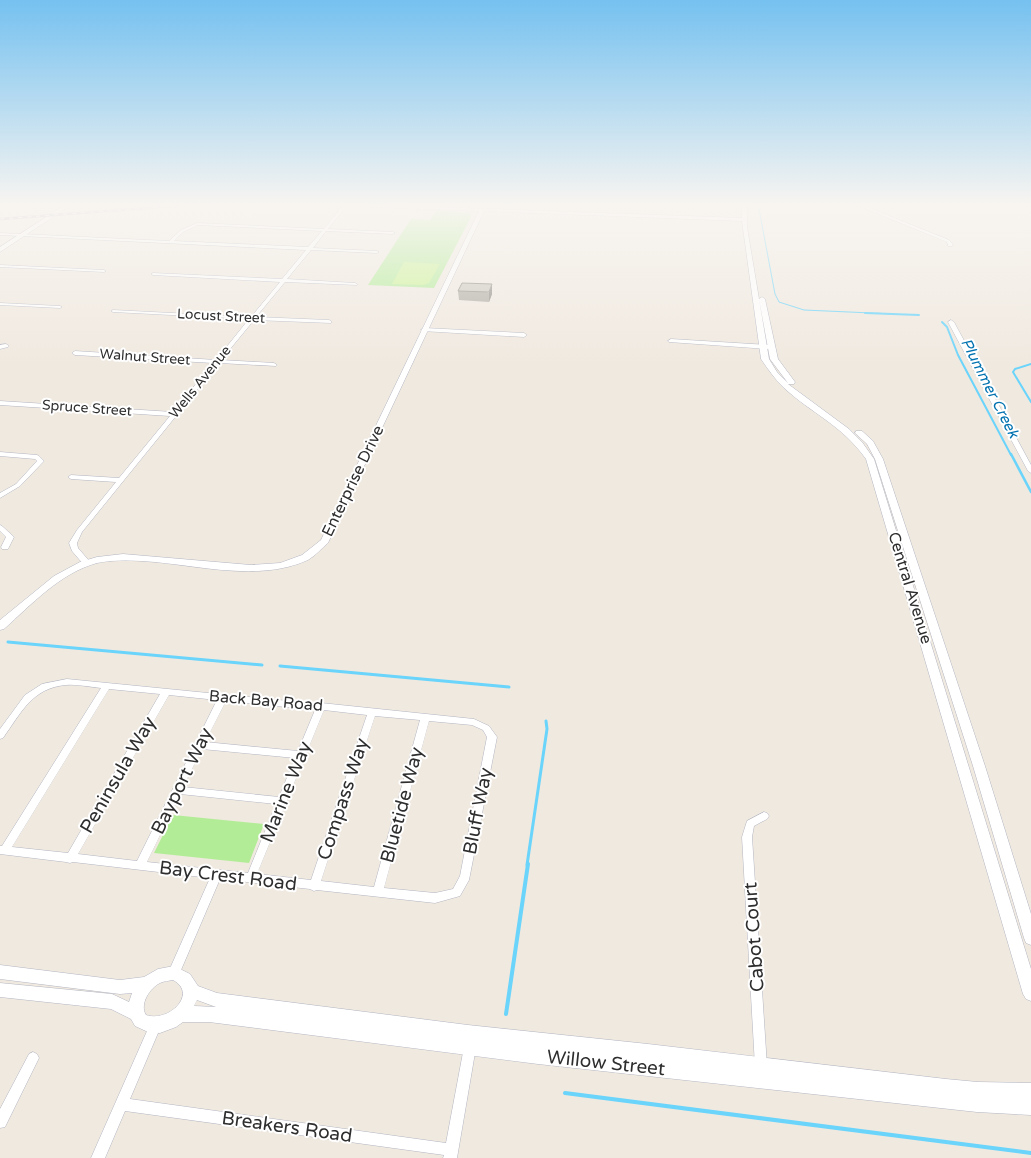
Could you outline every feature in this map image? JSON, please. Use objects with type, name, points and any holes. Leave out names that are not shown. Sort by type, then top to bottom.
[{"type":"street","name":"Wells Avenue","points":[[87,563],[75,549],[74,538],[303,257]]},
{"type":"street","name":"Enterprise Drive","points":[[0,634],[4,618],[58,578],[87,563],[108,558],[131,558],[266,568],[288,564],[312,554],[325,541],[459,257]]},
{"type":"street","name":"Central Avenue","points":[[750,257],[767,347],[774,359],[786,377],[851,425],[870,443],[879,459],[977,759],[1031,938]]},
{"type":"street","points":[[0,266],[104,271]]},
{"type":"street","points":[[153,274],[355,284]]},
{"type":"street","points":[[0,304],[60,307]]},
{"type":"street","name":"Locust Street","points":[[113,311],[329,322]]},
{"type":"street","points":[[951,322],[1031,471]]},
{"type":"street","points":[[424,330],[524,336]]},
{"type":"street","points":[[671,341],[767,347]]},
{"type":"street","name":"Central Avenue","points":[[767,347],[765,359],[779,380],[844,427],[862,445],[870,459],[1031,994]]},
{"type":"street","name":"Walnut Street","points":[[75,353],[274,366]]},
{"type":"street","name":"Spruce Street","points":[[0,402],[174,414]]},
{"type":"street","points":[[0,454],[40,459],[40,463],[25,479],[0,496]]},
{"type":"street","points":[[72,477],[120,480]]},
{"type":"street","points":[[0,527],[10,537],[5,547]]},
{"type":"street","name":"Back Bay Road","points":[[0,736],[28,697],[45,686],[67,682],[474,722],[486,728]]},
{"type":"street","points":[[2,851],[107,686]]},
{"type":"street","name":"Peninsula Way","points":[[70,859],[166,692]]},
{"type":"street","name":"Bayport Way","points":[[140,865],[224,697]]},
{"type":"street","name":"Marine Way","points":[[251,878],[320,706]]},
{"type":"street","name":"Compass Way","points":[[314,886],[372,712]]},
{"type":"street","name":"Bluetide Way","points":[[378,892],[425,718]]},
{"type":"street","name":"Bluff Way","points":[[456,893],[465,878],[492,737],[486,728]]},
{"type":"street","points":[[200,745],[300,755]]},
{"type":"street","points":[[178,790],[282,801]]},
{"type":"street","name":"Cabot Court","points":[[761,1066],[747,837],[750,824],[764,816]]},
{"type":"street","name":"Bay Crest Road","points":[[2,851],[435,898],[456,893]]},
{"type":"street","points":[[174,973],[218,874]]},
{"type":"street","points":[[0,972],[120,987],[146,984],[164,974],[174,973],[186,979],[190,984],[191,991],[190,999],[181,1014],[164,1024],[155,1026],[147,1024],[140,1020],[136,1014],[112,1002],[0,990]]},
{"type":"street","points":[[136,1014],[137,998],[146,984]]},
{"type":"street","name":"Willow Street","points":[[191,991],[217,1000],[468,1033],[954,1088],[1031,1091]]},
{"type":"street","name":"Willow Street","points":[[181,1014],[209,1014],[470,1048],[978,1104],[1031,1107]]},
{"type":"street","points":[[98,1158],[155,1026]]},
{"type":"street","points":[[451,1154],[470,1048]]},
{"type":"street","points":[[0,1122],[33,1058]]},
{"type":"street","name":"Breakers Road","points":[[121,1104],[451,1154]]},
{"type":"green space","points":[[386,257],[450,257],[434,288],[368,285]]},
{"type":"green space","points":[[404,262],[440,264],[429,283],[423,285],[392,284]]},
{"type":"green space","points":[[173,815],[264,824],[249,863],[154,853]]},
{"type":"building","points":[[462,283],[492,284],[489,292],[458,291]]},
{"type":"waterway","name":"Plummer Creek","points":[[768,257],[775,294],[779,302],[804,310],[894,314]]},
{"type":"waterway","name":"Plummer Creek","points":[[865,313],[919,315]]},
{"type":"waterway","name":"Plummer Creek","points":[[942,322],[947,327],[958,355],[1011,455]]},
{"type":"waterway","points":[[1031,364],[1015,369],[1013,372],[1031,402]]},
{"type":"waterway","name":"Plummer Creek","points":[[1011,454],[1031,492]]},
{"type":"waterway","points":[[8,642],[262,665]]},
{"type":"waterway","points":[[280,666],[509,687]]},
{"type":"waterway","points":[[527,865],[547,729],[546,721]]},
{"type":"waterway","points":[[506,1014],[528,864]]},
{"type":"waterway","points":[[565,1093],[1031,1153]]}]
